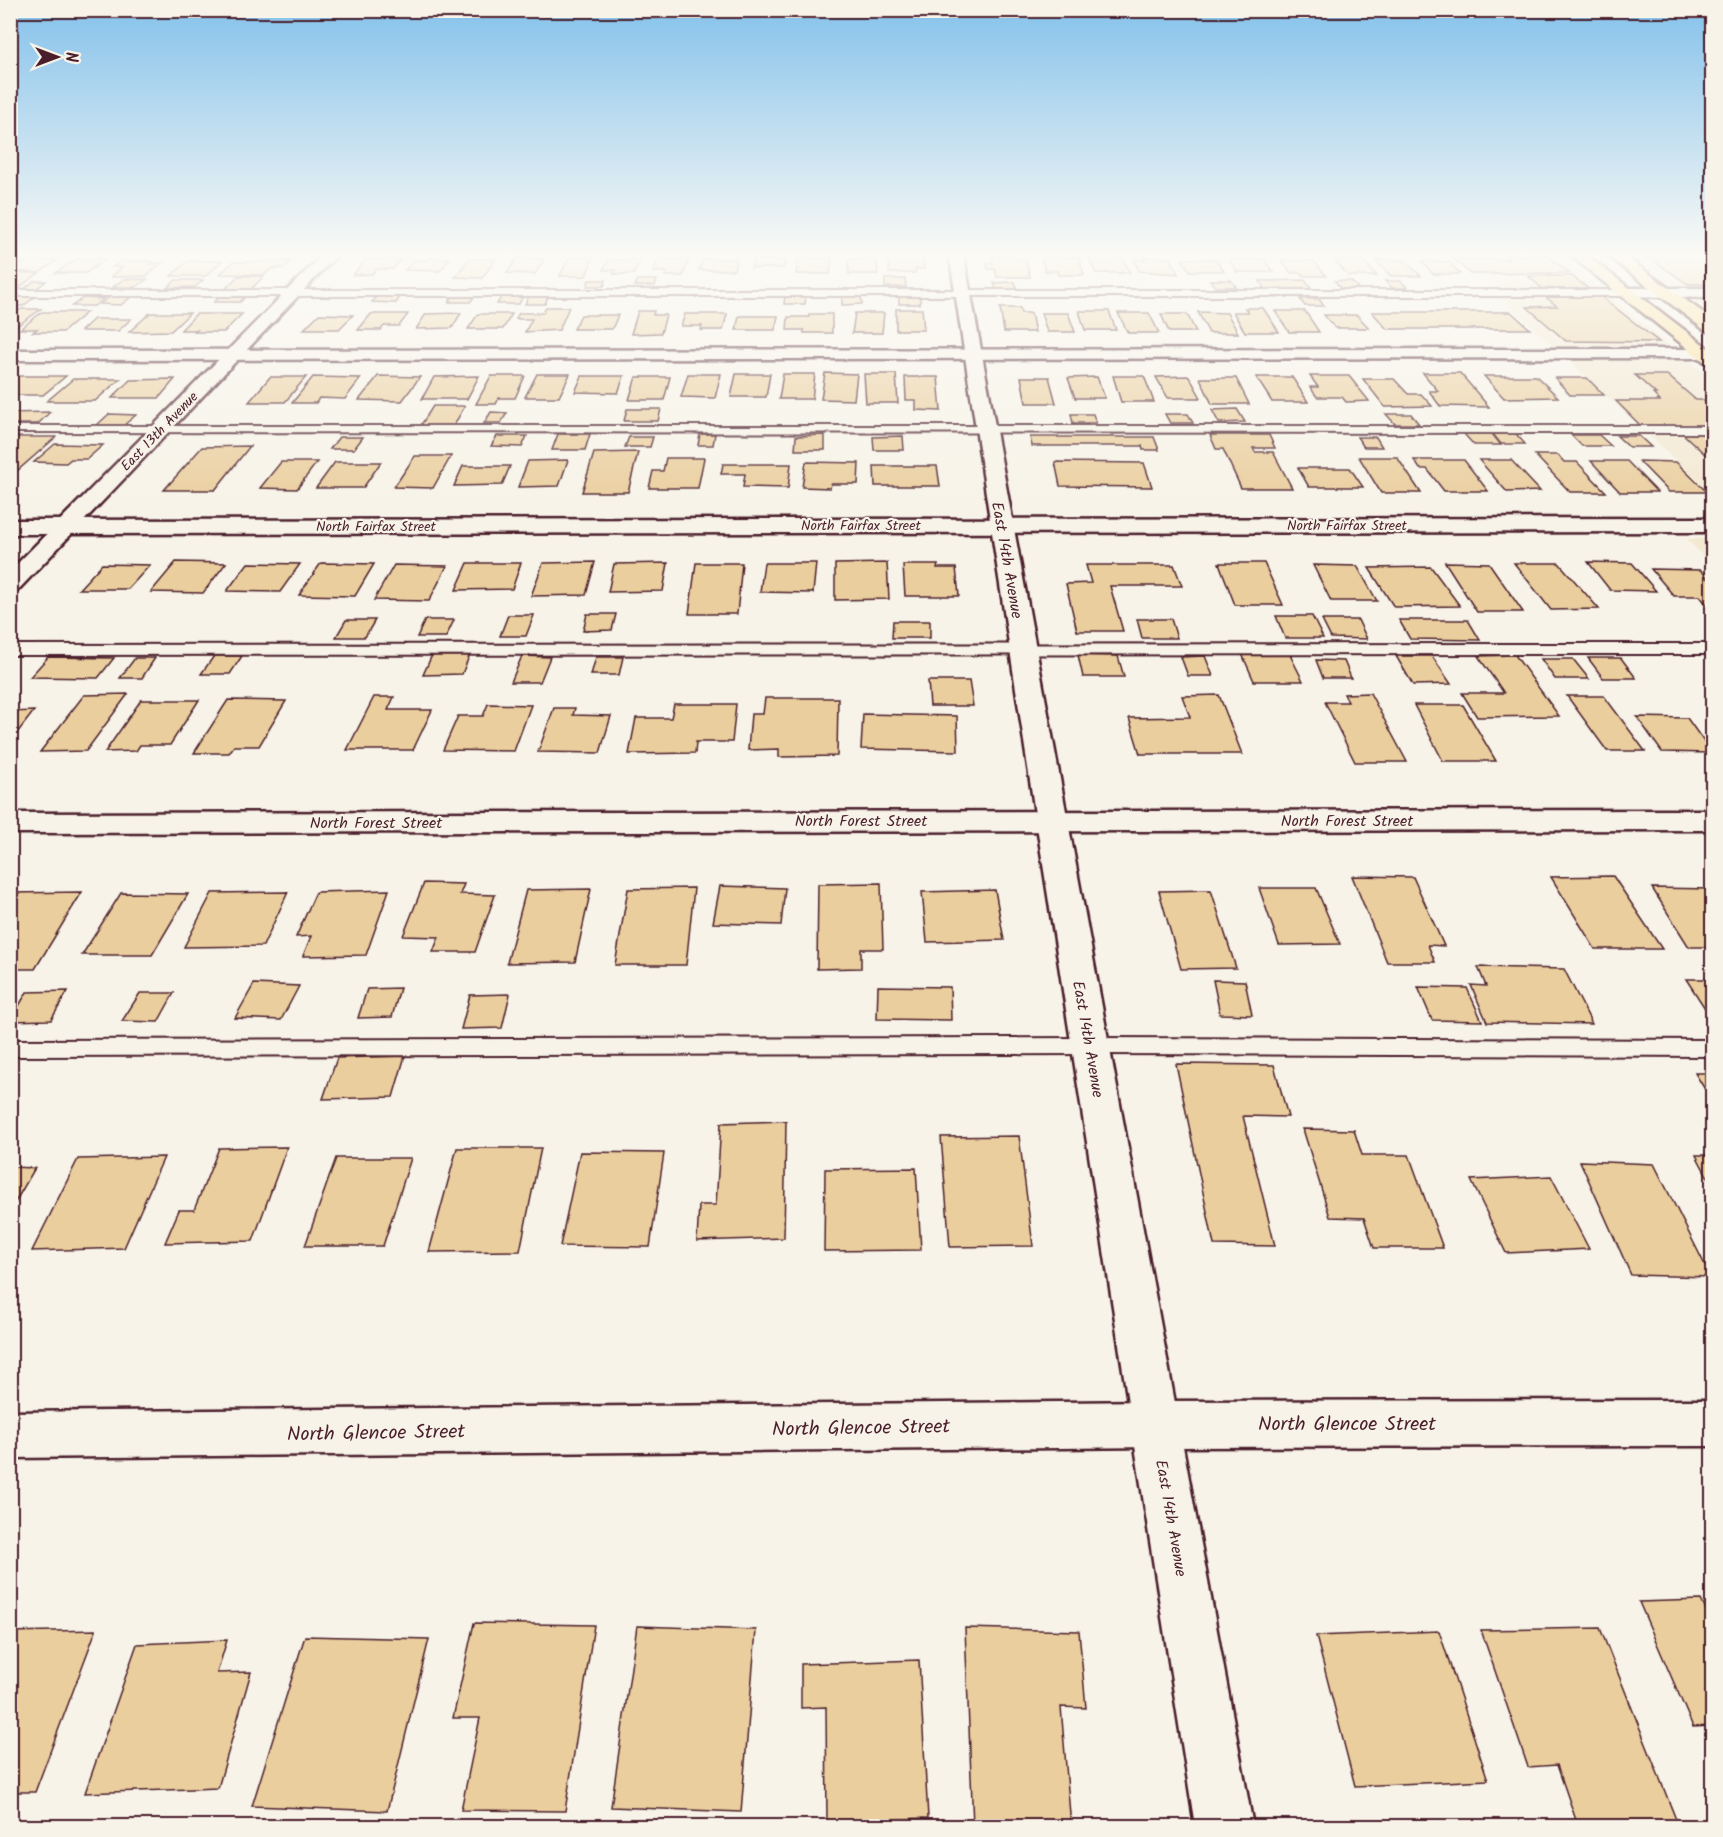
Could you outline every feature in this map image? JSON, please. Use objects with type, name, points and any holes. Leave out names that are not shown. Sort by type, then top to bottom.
[{"type":"main road","points":[[1684,338],[1709,357]]},
{"type":"street","name":"East 13th Avenue","points":[[10,585],[249,338]]},
{"type":"street","name":"East 14th Avenue","points":[[970,338],[1224,1827]]},
{"type":"street","points":[[10,355],[973,354],[1709,357]]},
{"type":"street","name":"North Fairfax Street","points":[[10,527],[1713,525]]},
{"type":"street","name":"North Forest Street","points":[[10,823],[1713,820]]},
{"type":"street","name":"North Glencoe Street","points":[[10,1435],[1156,1424],[1713,1423]]},
{"type":"lane","points":[[10,429],[1713,430]]},
{"type":"lane","points":[[10,650],[1713,649]]},
{"type":"lane","points":[[10,1048],[1090,1046],[1713,1048]]},
{"type":"shaded area","points":[[1544,338],[1660,338],[1712,379],[1712,494]]},
{"type":"shaded area","points":[[1687,539],[1712,539],[1712,566]]},
{"type":"building","points":[[1562,338],[1654,338],[1659,342],[1566,341]]},
{"type":"building","points":[[825,373],[857,374],[854,400],[821,399]]},
{"type":"building","points":[[1423,373],[1460,373],[1489,407],[1440,406],[1429,391],[1438,391]]},
{"type":"building","points":[[537,374],[570,374],[559,397],[525,397]]},
{"type":"building","points":[[688,374],[721,374],[715,398],[681,397]]},
{"type":"building","points":[[736,374],[770,374],[766,397],[731,397]]},
{"type":"building","points":[[783,374],[815,374],[812,399],[779,399]]},
{"type":"building","points":[[864,374],[896,374],[898,403],[866,403]]},
{"type":"building","points":[[1635,375],[1667,375],[1696,400],[1712,400],[1712,426],[1641,426],[1616,401],[1660,401],[1653,394],[1656,394]]},
{"type":"building","points":[[15,376],[66,376],[43,395],[10,395],[10,379]]},
{"type":"building","points":[[378,376],[420,377],[402,401],[359,400]]},
{"type":"building","points":[[479,376],[467,399],[422,399],[434,377]]},
{"type":"building","points":[[491,376],[525,376],[515,398],[499,398],[496,404],[476,404]]},
{"type":"building","points":[[582,376],[624,376],[618,393],[575,392]]},
{"type":"building","points":[[1113,376],[1144,376],[1154,402],[1121,402]]},
{"type":"building","points":[[1189,376],[1201,398],[1168,398],[1156,377]]},
{"type":"building","points":[[1310,376],[1349,376],[1369,401],[1346,402],[1342,397],[1317,397],[1310,387],[1318,387]]},
{"type":"building","points":[[1484,376],[1536,376],[1558,397],[1504,398]]},
{"type":"building","points":[[270,377],[306,377],[285,402],[249,402]]},
{"type":"building","points":[[313,377],[361,378],[345,399],[319,398],[316,403],[292,403]]},
{"type":"building","points":[[636,377],[670,377],[664,400],[629,400]]},
{"type":"building","points":[[905,377],[938,377],[941,411],[916,410],[916,400],[906,400]]},
{"type":"building","points":[[1021,377],[1049,377],[1056,403],[1026,403]]},
{"type":"building","points":[[1097,377],[1105,398],[1075,398],[1068,378]]},
{"type":"building","points":[[1256,377],[1292,377],[1308,402],[1272,402]]},
{"type":"building","points":[[1200,378],[1236,378],[1249,404],[1212,404]]},
{"type":"building","points":[[1555,378],[1587,378],[1604,395],[1570,395]]},
{"type":"building","points":[[73,379],[120,379],[95,401],[47,401]]},
{"type":"building","points":[[175,379],[159,398],[112,398],[130,380]]},
{"type":"building","points":[[1363,379],[1394,379],[1408,394],[1421,394],[1432,406],[1385,407]]},
{"type":"building","points":[[433,406],[465,406],[454,425],[421,425]]},
{"type":"building","points":[[627,409],[661,409],[658,421],[624,421]]},
{"type":"building","points":[[1237,409],[1245,422],[1219,423],[1212,410]]},
{"type":"building","points":[[50,412],[38,424],[10,424],[10,413]]},
{"type":"building","points":[[491,412],[507,413],[501,423],[484,423]]},
{"type":"building","points":[[109,414],[136,415],[124,425],[97,425]]},
{"type":"building","points":[[1071,414],[1093,414],[1096,423],[1073,423]]},
{"type":"building","points":[[1165,414],[1188,414],[1193,423],[1170,423]]},
{"type":"building","points":[[1386,414],[1411,414],[1419,424],[1395,424]]},
{"type":"building","points":[[1681,432],[1712,432],[1712,456],[1707,456]]},
{"type":"building","points":[[558,434],[590,434],[585,450],[552,450]]},
{"type":"building","points":[[700,434],[715,434],[713,445],[698,445]]},
{"type":"building","points":[[1464,434],[1492,434],[1501,445],[1474,445]]},
{"type":"building","points":[[1493,434],[1516,434],[1525,444],[1501,444]]},
{"type":"building","points":[[825,435],[825,450],[795,450],[796,436]]},
{"type":"building","points":[[1210,435],[1269,435],[1275,448],[1253,448],[1255,452],[1273,452],[1292,488],[1241,488],[1223,449],[1216,449]]},
{"type":"building","points":[[1571,435],[1599,435],[1611,446],[1582,446]]},
{"type":"building","points":[[497,436],[527,436],[522,447],[491,446]]},
{"type":"building","points":[[903,436],[904,450],[874,450],[873,437]]},
{"type":"building","points":[[1617,436],[1639,436],[1651,447],[1629,447]]},
{"type":"building","points":[[16,437],[56,437],[10,477],[10,441]]},
{"type":"building","points":[[339,437],[363,437],[354,449],[330,449]]},
{"type":"building","points":[[629,437],[653,437],[650,447],[625,447]]},
{"type":"building","points":[[1030,437],[1154,437],[1159,450],[1143,450],[1142,446],[1032,446]]},
{"type":"building","points":[[1357,437],[1376,437],[1382,447],[1364,447]]},
{"type":"building","points":[[55,444],[103,445],[87,459],[71,459],[66,463],[34,462]]},
{"type":"building","points":[[250,446],[215,490],[164,490],[202,447]]},
{"type":"building","points":[[638,452],[628,492],[582,492],[594,453]]},
{"type":"building","points":[[1535,455],[1558,455],[1564,462],[1577,462],[1606,492],[1570,492]]},
{"type":"building","points":[[415,456],[451,456],[433,488],[394,487]]},
{"type":"building","points":[[1359,457],[1397,457],[1421,493],[1381,493]]},
{"type":"building","points":[[666,458],[704,458],[698,488],[649,488],[653,471],[663,471]]},
{"type":"building","points":[[568,460],[559,486],[518,487],[528,461]]},
{"type":"building","points":[[1414,460],[1464,460],[1488,491],[1444,491],[1427,469],[1420,469]]},
{"type":"building","points":[[1479,460],[1511,460],[1540,491],[1507,492]]},
{"type":"building","points":[[1591,461],[1627,461],[1657,492],[1620,492]]},
{"type":"building","points":[[1639,461],[1676,462],[1707,492],[1669,492]]},
{"type":"building","points":[[281,462],[317,462],[297,489],[260,488]]},
{"type":"building","points":[[335,462],[381,462],[363,488],[316,488]]},
{"type":"building","points":[[806,462],[859,463],[858,484],[831,484],[830,488],[802,487]]},
{"type":"building","points":[[1055,462],[1144,463],[1152,487],[1060,486]]},
{"type":"building","points":[[723,464],[791,464],[788,488],[743,487],[745,474],[721,474]]},
{"type":"building","points":[[463,466],[510,466],[502,485],[454,486]]},
{"type":"building","points":[[874,466],[937,466],[940,486],[875,486]]},
{"type":"building","points":[[1298,468],[1350,468],[1363,487],[1309,487]]},
{"type":"building","points":[[176,562],[226,563],[203,593],[151,592]]},
{"type":"building","points":[[595,562],[586,595],[531,596],[543,563]]},
{"type":"building","points":[[1445,562],[1489,563],[1523,612],[1477,612]]},
{"type":"building","points":[[1588,562],[1632,563],[1656,591],[1610,590]]},
{"type":"building","points":[[248,563],[300,564],[280,592],[227,591]]},
{"type":"building","points":[[321,563],[374,564],[355,596],[299,595]]},
{"type":"building","points":[[468,563],[521,563],[512,589],[456,590]]},
{"type":"building","points":[[668,563],[663,591],[608,592],[614,564]]},
{"type":"building","points":[[696,563],[742,563],[737,614],[689,614]]},
{"type":"building","points":[[764,563],[816,563],[813,593],[760,592]]},
{"type":"building","points":[[887,563],[889,599],[835,600],[835,564]]},
{"type":"building","points":[[1219,563],[1264,563],[1283,605],[1235,605]]},
{"type":"building","points":[[1514,563],[1559,563],[1599,609],[1551,610]]},
{"type":"building","points":[[102,564],[150,565],[128,589],[79,589]]},
{"type":"building","points":[[394,565],[447,566],[429,601],[374,600]]},
{"type":"building","points":[[903,565],[938,565],[937,568],[956,568],[959,596],[905,596]]},
{"type":"building","points":[[1086,565],[1174,565],[1182,586],[1110,586],[1123,631],[1077,631],[1066,584],[1091,583]]},
{"type":"building","points":[[1313,565],[1357,566],[1377,601],[1331,601]]},
{"type":"building","points":[[1431,567],[1460,606],[1394,607],[1369,568]]},
{"type":"building","points":[[1651,569],[1701,570],[1712,583],[1712,604],[1706,604],[1700,596],[1674,596]]},
{"type":"building","points":[[587,614],[616,614],[612,630],[583,631]]},
{"type":"building","points":[[508,615],[534,615],[526,636],[500,636]]},
{"type":"building","points":[[1276,616],[1312,616],[1323,638],[1285,638]]},
{"type":"building","points":[[1137,619],[1171,619],[1177,638],[1142,638]]},
{"type":"building","points":[[346,620],[375,620],[365,637],[336,637]]},
{"type":"building","points":[[425,620],[454,620],[446,637],[417,637]]},
{"type":"building","points":[[1322,620],[1358,620],[1367,639],[1331,638]]},
{"type":"building","points":[[1399,620],[1468,620],[1480,640],[1410,639]]},
{"type":"building","points":[[893,621],[930,621],[930,638],[892,638]]},
{"type":"building","points":[[1289,653],[1303,681],[1254,681],[1242,654]]},
{"type":"building","points":[[470,654],[462,674],[423,675],[432,655]]},
{"type":"building","points":[[1078,655],[1118,656],[1124,677],[1083,677]]},
{"type":"building","points":[[1515,655],[1559,716],[1477,717],[1462,693],[1504,693],[1478,656]]},
{"type":"building","points":[[214,656],[242,656],[230,674],[201,674]]},
{"type":"building","points":[[522,656],[550,657],[540,682],[511,682]]},
{"type":"building","points":[[1205,656],[1213,676],[1188,676],[1181,657]]},
{"type":"building","points":[[1396,656],[1432,656],[1451,684],[1413,685]]},
{"type":"building","points":[[48,657],[114,658],[98,678],[30,677]]},
{"type":"building","points":[[596,657],[623,657],[619,675],[591,675]]},
{"type":"building","points":[[135,658],[155,658],[142,678],[120,678]]},
{"type":"building","points":[[1588,658],[1621,658],[1636,678],[1603,678]]},
{"type":"building","points":[[1541,659],[1573,659],[1589,679],[1555,679]]},
{"type":"building","points":[[1316,660],[1344,661],[1351,678],[1323,678]]},
{"type":"building","points":[[928,681],[969,681],[973,706],[930,706]]},
{"type":"building","points":[[1370,693],[1407,762],[1355,762],[1325,702],[1348,702],[1344,694]]},
{"type":"building","points":[[128,694],[86,751],[40,752],[84,695]]},
{"type":"building","points":[[1219,695],[1242,754],[1140,754],[1129,718],[1190,717],[1182,696]]},
{"type":"building","points":[[1567,696],[1604,696],[1645,751],[1607,751]]},
{"type":"building","points":[[374,697],[394,697],[388,710],[432,710],[413,750],[347,750]]},
{"type":"building","points":[[765,698],[838,698],[837,756],[779,757],[779,749],[748,750],[751,714],[763,714]]},
{"type":"building","points":[[141,700],[199,700],[170,745],[140,745],[136,751],[105,752]]},
{"type":"building","points":[[228,700],[286,701],[259,746],[234,746],[229,753],[194,753]]},
{"type":"building","points":[[488,704],[531,705],[514,751],[443,750],[458,716],[483,716]]},
{"type":"building","points":[[674,704],[736,704],[732,742],[696,742],[695,753],[629,754],[636,718],[671,718]]},
{"type":"building","points":[[1414,705],[1463,705],[1496,761],[1443,761]]},
{"type":"building","points":[[554,708],[575,708],[573,715],[611,716],[600,753],[538,752]]},
{"type":"building","points":[[34,711],[10,742],[10,712]]},
{"type":"building","points":[[863,714],[957,716],[958,751],[861,749]]},
{"type":"building","points":[[1637,717],[1687,718],[1712,753],[1662,752]]},
{"type":"building","points":[[1352,876],[1413,877],[1444,946],[1428,945],[1435,962],[1387,962]]},
{"type":"building","points":[[1613,876],[1662,949],[1595,949],[1551,877]]},
{"type":"building","points":[[424,883],[464,884],[460,894],[495,895],[475,952],[433,952],[439,937],[403,936]]},
{"type":"building","points":[[881,883],[883,949],[861,949],[861,968],[817,969],[818,884]]},
{"type":"building","points":[[720,886],[785,888],[781,925],[713,923]]},
{"type":"building","points":[[694,888],[686,965],[615,965],[628,889]]},
{"type":"building","points":[[1259,888],[1316,888],[1340,944],[1279,945]]},
{"type":"building","points":[[1652,888],[1712,889],[1712,947],[1689,947]]},
{"type":"building","points":[[591,889],[575,962],[507,963],[526,890]]},
{"type":"building","points":[[389,890],[366,955],[303,956],[311,936],[296,937],[316,892]]},
{"type":"building","points":[[995,890],[1004,940],[927,942],[922,892]]},
{"type":"building","points":[[1211,890],[1236,968],[1181,969],[1159,891]]},
{"type":"building","points":[[82,892],[35,969],[10,969],[10,893]]},
{"type":"building","points":[[288,892],[263,946],[184,947],[212,893]]},
{"type":"building","points":[[121,893],[188,894],[152,955],[82,955]]},
{"type":"building","points":[[1478,967],[1564,969],[1592,1024],[1487,1022],[1471,985],[1486,986]]},
{"type":"building","points":[[1686,979],[1712,979],[1712,1019]]},
{"type":"building","points":[[1213,980],[1245,981],[1252,1015],[1220,1014]]},
{"type":"building","points":[[254,984],[299,986],[281,1020],[235,1018]]},
{"type":"building","points":[[878,986],[950,987],[951,1020],[877,1019]]},
{"type":"building","points":[[1418,987],[1467,988],[1482,1021],[1432,1020]]},
{"type":"building","points":[[400,988],[392,1017],[358,1018],[367,989]]},
{"type":"building","points":[[68,991],[51,1020],[10,1021],[27,992]]},
{"type":"building","points":[[140,993],[174,993],[158,1022],[122,1021]]},
{"type":"building","points":[[510,994],[502,1028],[461,1029],[470,995]]},
{"type":"building","points":[[405,1056],[393,1097],[323,1099],[337,1058]]},
{"type":"building","points":[[1176,1064],[1274,1065],[1288,1117],[1243,1116],[1275,1246],[1214,1245]]},
{"type":"building","points":[[1695,1073],[1712,1073],[1712,1101]]},
{"type":"building","points":[[786,1121],[784,1238],[697,1241],[699,1205],[716,1205],[721,1123]]},
{"type":"building","points":[[1303,1129],[1354,1130],[1362,1155],[1409,1155],[1443,1248],[1374,1248],[1364,1218],[1330,1217]]},
{"type":"building","points":[[1019,1136],[1033,1246],[950,1247],[941,1137]]},
{"type":"building","points":[[287,1147],[253,1241],[165,1243],[179,1210],[194,1210],[219,1148]]},
{"type":"building","points":[[457,1148],[541,1148],[520,1251],[429,1252]]},
{"type":"building","points":[[580,1152],[664,1153],[650,1247],[560,1246]]},
{"type":"building","points":[[1696,1155],[1712,1155],[1712,1185]]},
{"type":"building","points":[[164,1157],[124,1248],[32,1251],[78,1159]]},
{"type":"building","points":[[336,1158],[411,1158],[383,1246],[305,1246]]},
{"type":"building","points":[[1580,1161],[1654,1164],[1711,1277],[1631,1275]]},
{"type":"building","points":[[10,1167],[35,1168],[10,1211]]},
{"type":"building","points":[[916,1168],[921,1250],[824,1251],[825,1169]]},
{"type":"building","points":[[1551,1176],[1589,1249],[1506,1253],[1471,1180]]},
{"type":"building","points":[[1701,1600],[1712,1623],[1712,1726],[1693,1727],[1639,1602]]},
{"type":"building","points":[[474,1623],[594,1625],[565,1811],[461,1810],[480,1718],[453,1718]]},
{"type":"building","points":[[637,1626],[756,1630],[741,1812],[611,1807]]},
{"type":"building","points":[[965,1628],[1079,1631],[1086,1708],[1061,1707],[1071,1826],[973,1826]]},
{"type":"building","points":[[1600,1628],[1677,1822],[1577,1823],[1557,1765],[1528,1767],[1481,1630]]},
{"type":"building","points":[[96,1630],[35,1792],[10,1792],[10,1632]]},
{"type":"building","points":[[1439,1631],[1488,1780],[1355,1786],[1316,1636]]},
{"type":"building","points":[[305,1636],[429,1639],[387,1811],[252,1806]]},
{"type":"building","points":[[227,1640],[217,1673],[251,1672],[218,1788],[85,1793],[137,1644]]},
{"type":"building","points":[[919,1660],[928,1818],[827,1822],[826,1707],[801,1708],[801,1664]]}]
